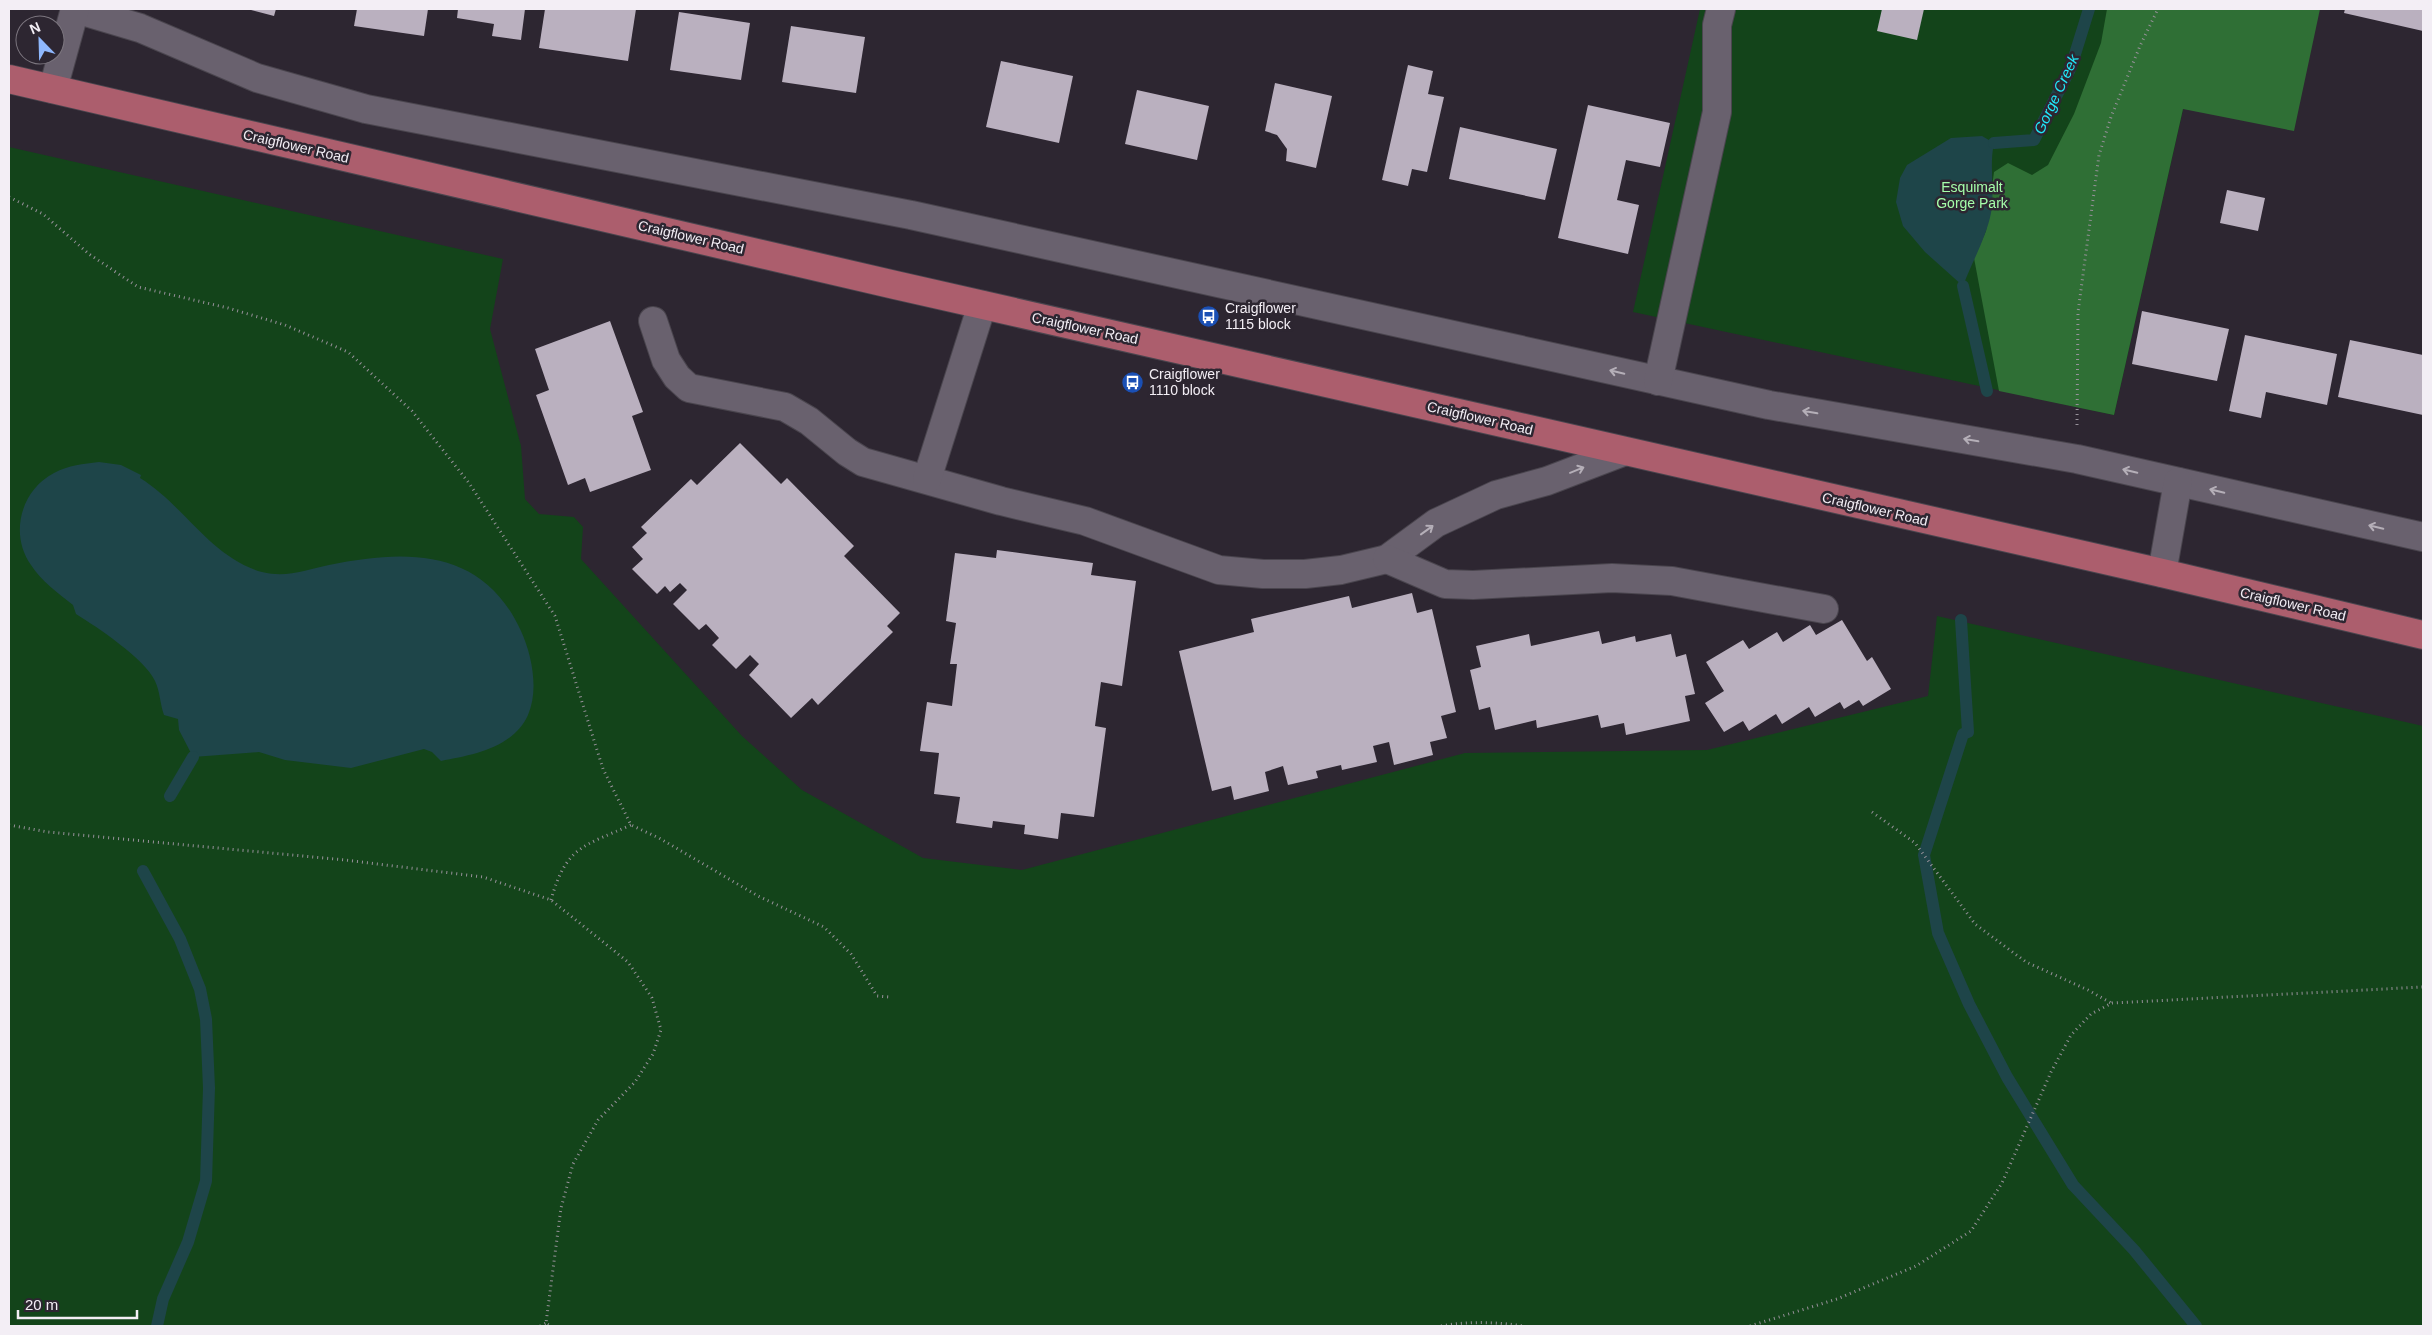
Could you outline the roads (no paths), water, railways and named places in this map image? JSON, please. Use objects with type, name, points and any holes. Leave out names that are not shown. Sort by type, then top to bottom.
[{"type":"main road","name":"Craigflower Road","points":[[9,79],[982,305],[1622,452],[2162,573],[2423,635]]},
{"type":"street","points":[[53,89],[76,9],[140,28],[257,78],[366,109],[912,215],[1769,405],[2077,459],[2423,538]]},
{"type":"street","points":[[1658,381],[1717,112],[1717,25],[1721,9]]},
{"type":"street","points":[[927,479],[982,305]]},
{"type":"street","points":[[653,321],[666,360],[677,377],[689,388],[785,407],[809,421],[847,452],[863,462],[1001,501],[1085,521],[1220,570],[1263,574],[1305,574],[1341,570],[1387,559],[1436,523],[1496,495],[1547,481],[1622,452]]},
{"type":"street","points":[[2162,573],[2178,482]]},
{"type":"street","points":[[1387,559],[1445,584],[1474,585],[1612,578],[1672,581],[1824,609]]},
{"type":"waterway","name":"Gorge Creek","points":[[1994,143],[2034,140],[2071,67],[2089,9]]},
{"type":"waterway","points":[[1963,286],[1987,391]]},
{"type":"waterway","points":[[1961,620],[1968,732],[1963,734],[1924,855],[1938,933],[1969,1004],[2007,1077],[2073,1185],[2134,1250],[2196,1326]]},
{"type":"waterway","points":[[170,796],[193,757]]},
{"type":"waterway","points":[[143,871],[180,939],[200,989],[206,1019],[209,1088],[206,1181],[188,1242],[163,1299],[157,1326]]},
{"type":"place","name":"Craigflower 1115 block","points":[[1209,316]]},
{"type":"place","name":"Craigflower 1110 block","points":[[1133,382]]},
{"type":"park label","name":"Esquimalt Gorge Park","points":[[1972,196]]}]
